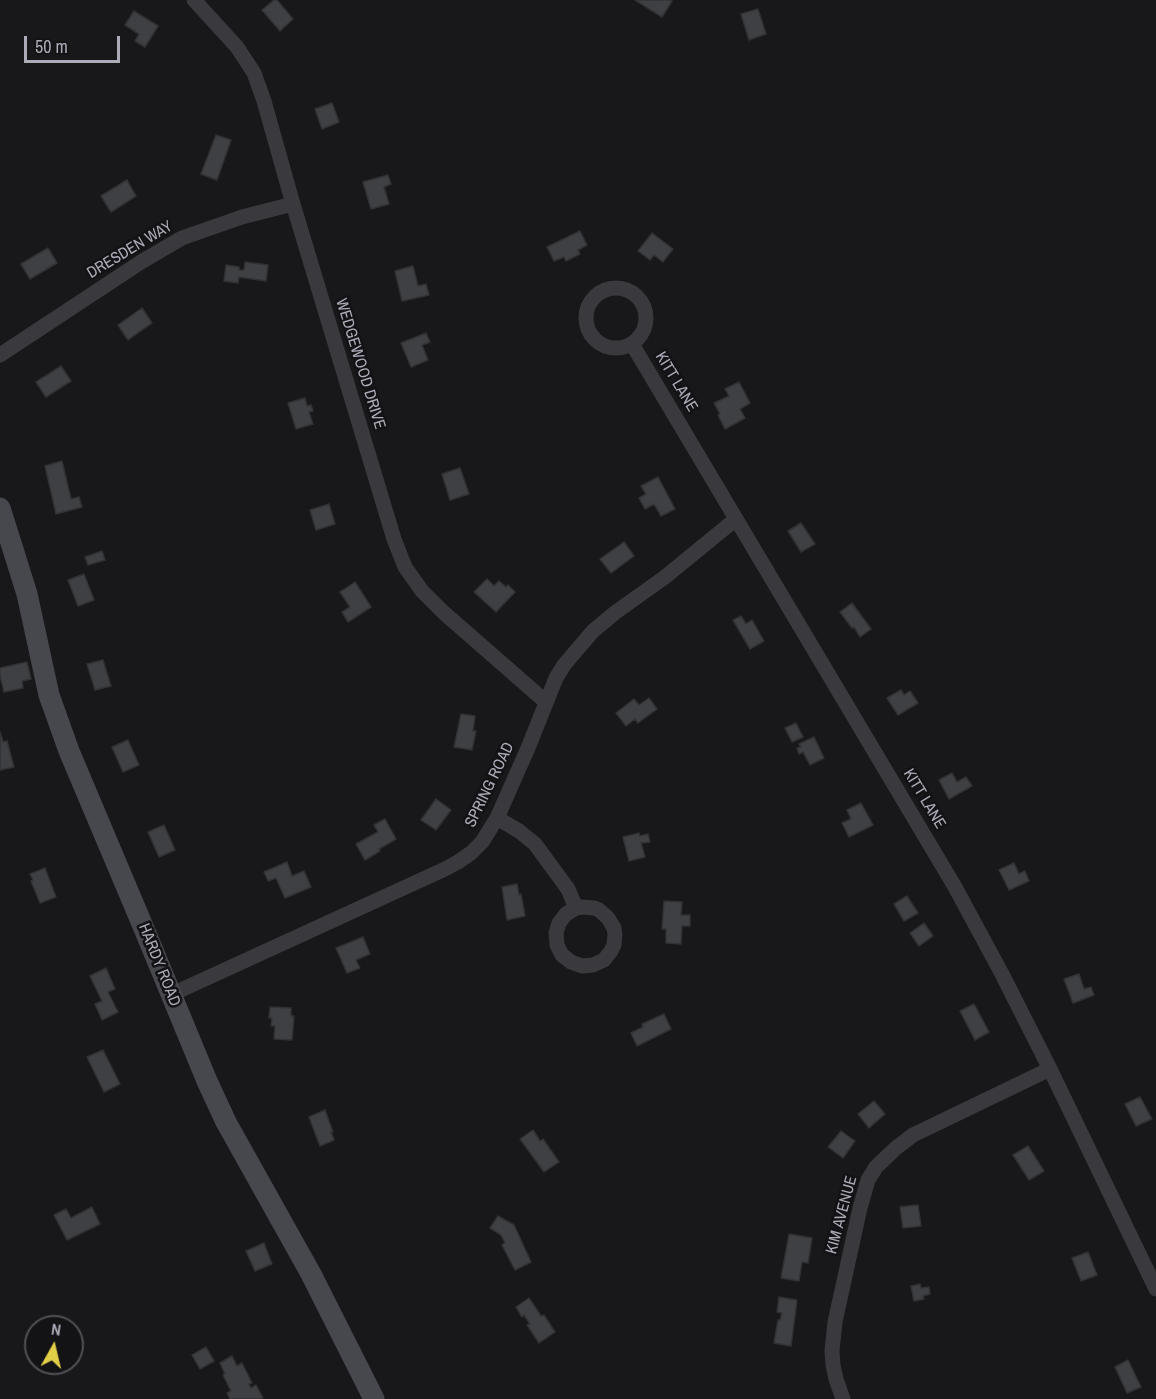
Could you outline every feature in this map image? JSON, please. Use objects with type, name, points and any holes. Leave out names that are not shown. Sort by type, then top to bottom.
[{"type":"street","name":"WEDGEWOOD DRIVE","points":[[194,0],[237,47],[254,73],[394,539],[405,567],[422,591],[443,612],[546,702]]},
{"type":"street","name":"DRESDEN WAY","points":[[0,355],[141,262],[182,238],[242,217],[293,204]]},
{"type":"street","name":"KITT LANE","points":[[632,344],[955,887],[1050,1069],[1156,1289]]},
{"type":"street","name":"HARDY ROAD","points":[[0,508],[27,594],[53,707],[170,994],[226,1122],[312,1274],[374,1399]]},
{"type":"street","name":"SPRING ROAD","points":[[170,994],[471,854],[482,842],[497,818],[556,678],[564,665],[593,631],[665,577],[736,519]]},
{"type":"street","points":[[497,818],[535,844],[568,889],[576,908]]},
{"type":"street","name":"KIM AVENUE","points":[[843,1399],[833,1365],[835,1322],[860,1208],[868,1180],[876,1167],[913,1135],[1050,1069]]},
{"type":"building","points":[[277,0],[293,19],[280,31],[262,10]]},
{"type":"building","points":[[635,0],[670,0],[672,1],[662,17]]},
{"type":"building","points":[[758,9],[766,34],[749,40],[741,14]]},
{"type":"building","points":[[134,11],[158,26],[145,47],[135,41],[139,34],[125,25]]},
{"type":"building","points":[[332,103],[339,122],[322,129],[315,109]]},
{"type":"building","points":[[216,135],[231,140],[217,180],[201,174]]},
{"type":"building","points":[[388,175],[391,184],[384,187],[389,204],[371,209],[363,182]]},
{"type":"building","points":[[127,180],[136,196],[111,212],[101,196]]},
{"type":"building","points":[[580,231],[587,245],[578,250],[580,254],[566,261],[564,257],[554,261],[547,247]]},
{"type":"building","points":[[652,233],[673,249],[663,262],[654,255],[650,260],[638,251]]},
{"type":"building","points":[[48,248],[57,263],[30,279],[21,264]]},
{"type":"building","points":[[245,262],[268,265],[266,281],[239,277],[238,283],[224,281],[226,265],[244,270]]},
{"type":"building","points":[[413,266],[418,286],[426,284],[429,295],[402,301],[395,271]]},
{"type":"building","points":[[142,308],[152,323],[128,340],[118,325]]},
{"type":"building","points":[[426,333],[430,342],[422,345],[428,360],[411,367],[401,343]]},
{"type":"building","points":[[61,366],[71,381],[46,397],[36,382]]},
{"type":"building","points":[[739,382],[750,403],[740,409],[745,418],[725,429],[714,403],[729,396],[725,389]]},
{"type":"building","points":[[305,398],[307,406],[311,405],[313,411],[309,412],[313,424],[296,429],[288,403]]},
{"type":"building","points":[[62,461],[71,499],[79,497],[82,507],[56,514],[45,466]]},
{"type":"building","points":[[460,468],[469,494],[450,500],[442,474]]},
{"type":"building","points":[[658,477],[675,509],[661,516],[654,504],[645,509],[639,498],[646,494],[641,486]]},
{"type":"building","points":[[329,504],[335,524],[316,530],[310,510]]},
{"type":"building","points":[[801,523],[815,544],[801,552],[788,531]]},
{"type":"building","points":[[624,542],[634,556],[611,573],[600,559]]},
{"type":"building","points":[[102,551],[105,560],[88,565],[85,557]]},
{"type":"building","points":[[84,574],[94,600],[78,606],[68,580]]},
{"type":"building","points":[[487,579],[494,586],[499,581],[506,587],[508,585],[515,592],[496,612],[474,592]]},
{"type":"building","points":[[355,582],[371,607],[348,622],[342,612],[350,607],[340,592]]},
{"type":"building","points":[[852,603],[871,629],[860,637],[840,612]]},
{"type":"building","points":[[741,616],[746,624],[752,620],[764,641],[750,649],[733,620]]},
{"type":"building","points":[[103,660],[111,686],[95,690],[87,664]]},
{"type":"building","points":[[27,662],[31,679],[22,681],[23,688],[4,692],[0,668]]},
{"type":"building","points":[[901,690],[904,695],[910,691],[918,703],[898,715],[887,698]]},
{"type":"building","points":[[649,698],[657,709],[638,723],[635,719],[626,726],[616,713],[634,699],[639,705]]},
{"type":"building","points":[[461,714],[475,716],[473,731],[476,731],[472,750],[454,747]]},
{"type":"building","points":[[796,723],[803,737],[792,742],[785,728]]},
{"type":"building","points":[[0,732],[3,742],[7,741],[14,767],[0,770]]},
{"type":"building","points":[[814,737],[824,758],[810,765],[803,752],[799,754],[797,748],[801,747],[799,744]]},
{"type":"building","points":[[128,740],[139,765],[123,772],[112,747]]},
{"type":"building","points":[[952,773],[957,782],[966,777],[972,786],[949,799],[939,780]]},
{"type":"building","points":[[436,799],[451,810],[436,830],[421,820]]},
{"type":"building","points":[[861,803],[873,825],[849,837],[842,823],[851,819],[847,810]]},
{"type":"building","points":[[385,819],[396,839],[365,860],[356,844],[378,832],[374,825]]},
{"type":"building","points":[[164,825],[175,850],[159,857],[148,832]]},
{"type":"building","points":[[639,833],[640,836],[648,834],[650,842],[641,843],[645,857],[629,861],[623,837]]},
{"type":"building","points":[[287,862],[292,876],[304,871],[311,887],[285,898],[276,878],[268,881],[264,872]]},
{"type":"building","points":[[1014,863],[1019,874],[1025,871],[1029,881],[1009,890],[999,870]]},
{"type":"building","points":[[45,868],[56,897],[40,903],[30,874]]},
{"type":"building","points":[[517,884],[525,916],[507,920],[502,887]]},
{"type":"building","points":[[907,896],[918,913],[904,921],[894,904]]},
{"type":"building","points":[[664,901],[682,902],[681,915],[690,915],[690,926],[682,926],[681,944],[666,943],[666,929],[662,929]]},
{"type":"building","points":[[924,923],[933,936],[919,946],[910,933]]},
{"type":"building","points":[[363,937],[370,954],[356,960],[360,968],[347,973],[336,948]]},
{"type":"building","points":[[106,968],[115,989],[108,992],[118,1012],[102,1020],[95,1004],[102,1001],[90,976]]},
{"type":"building","points":[[1079,974],[1084,989],[1091,987],[1094,995],[1073,1003],[1064,979]]},
{"type":"building","points":[[974,1004],[989,1032],[975,1040],[960,1011]]},
{"type":"building","points":[[270,1007],[291,1008],[291,1016],[294,1016],[292,1040],[274,1039],[275,1026],[271,1026]]},
{"type":"building","points":[[664,1014],[671,1029],[637,1046],[631,1033],[643,1027],[642,1024]]},
{"type":"building","points":[[103,1050],[120,1084],[104,1092],[87,1057]]},
{"type":"building","points":[[1140,1097],[1152,1119],[1136,1126],[1125,1104]]},
{"type":"building","points":[[874,1101],[885,1114],[869,1128],[858,1114]]},
{"type":"building","points":[[325,1110],[334,1140],[320,1146],[309,1117]]},
{"type":"building","points":[[533,1130],[540,1141],[543,1139],[559,1162],[544,1172],[520,1139]]},
{"type":"building","points":[[841,1131],[855,1141],[843,1158],[828,1147]]},
{"type":"building","points":[[1028,1146],[1044,1171],[1029,1180],[1013,1155]]},
{"type":"building","points":[[918,1205],[921,1226],[903,1228],[900,1207]]},
{"type":"building","points":[[92,1207],[100,1224],[67,1240],[54,1215],[66,1209],[71,1218]]},
{"type":"building","points":[[498,1216],[514,1225],[531,1262],[515,1270],[502,1245],[505,1243],[501,1235],[490,1228]]},
{"type":"building","points":[[789,1234],[812,1238],[808,1263],[802,1262],[799,1281],[781,1278]]},
{"type":"building","points":[[264,1243],[272,1264],[255,1271],[246,1251]]},
{"type":"building","points":[[1088,1252],[1097,1275],[1081,1281],[1072,1258]]},
{"type":"building","points":[[920,1284],[921,1288],[929,1287],[930,1294],[923,1296],[924,1299],[914,1301],[911,1286]]},
{"type":"building","points":[[779,1297],[797,1300],[791,1346],[774,1343],[778,1320],[782,1313],[777,1312]]},
{"type":"building","points":[[529,1298],[555,1332],[539,1343],[527,1325],[530,1324],[516,1307]]},
{"type":"building","points":[[206,1347],[214,1361],[200,1369],[192,1355]]},
{"type":"building","points":[[232,1356],[237,1366],[242,1363],[252,1383],[249,1384],[251,1388],[256,1385],[263,1398],[230,1399],[227,1393],[231,1391],[220,1363]]},
{"type":"building","points":[[1128,1360],[1141,1387],[1127,1393],[1115,1367]]}]
